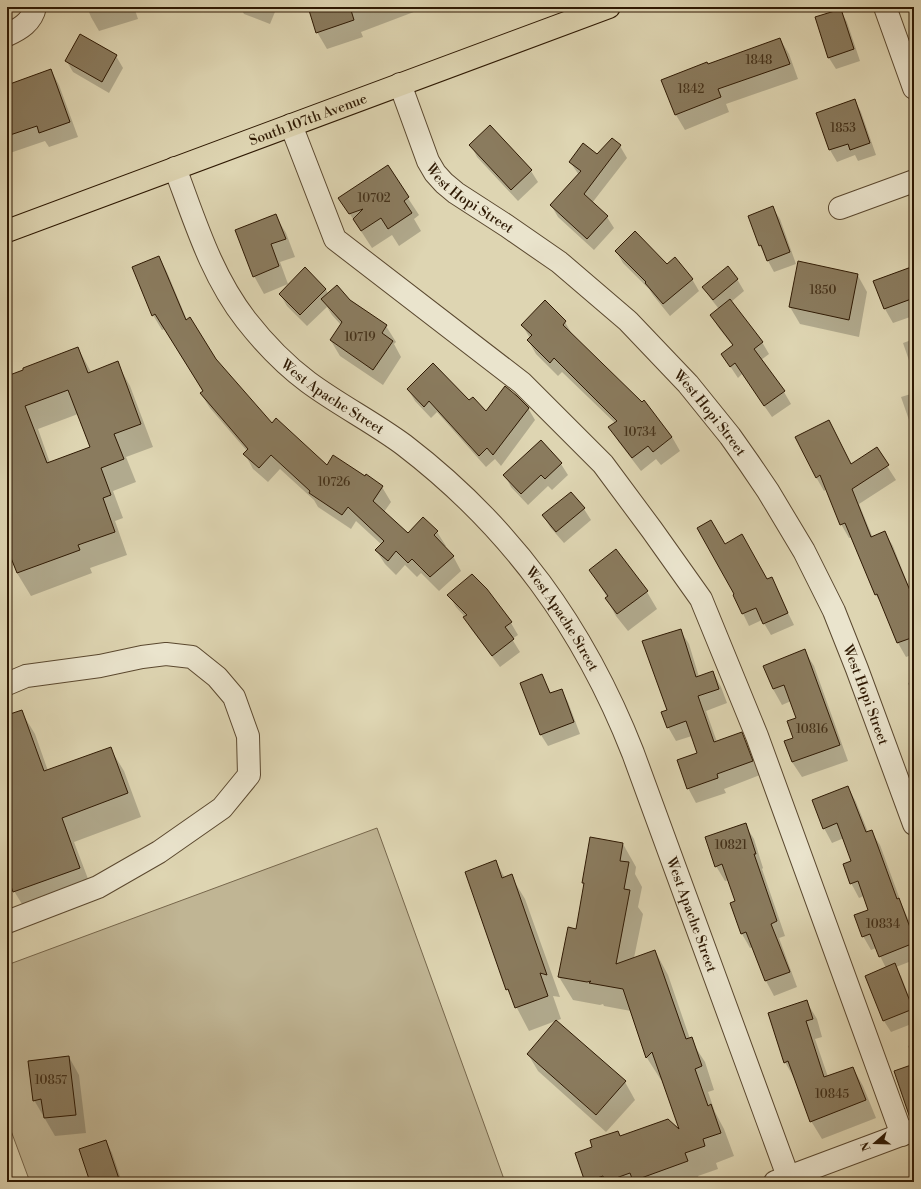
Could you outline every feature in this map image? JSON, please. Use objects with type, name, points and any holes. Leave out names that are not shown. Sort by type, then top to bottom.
[{"type":"main road","name":"South 107th Avenue","points":[[7,231],[609,7]]},
{"type":"street","points":[[885,7],[914,88]]},
{"type":"street","points":[[7,35],[27,23],[34,11]]},
{"type":"street","name":"West Hopi Street","points":[[400,84],[428,161],[444,184],[559,262],[628,320],[688,384],[749,462],[804,551],[834,611],[914,824]]},
{"type":"street","points":[[291,125],[335,239],[522,383],[603,464],[701,599],[757,736],[908,1132],[784,1180]]},
{"type":"street","name":"West Apache Street","points":[[175,168],[202,241],[220,279],[234,304],[260,337],[286,364],[308,382],[367,419],[398,441],[427,464],[472,504],[492,524],[529,568],[562,612],[609,695],[633,754],[784,1180]]},
{"type":"street","points":[[840,208],[914,181]]},
{"type":"street","points":[[7,684],[26,676],[100,666],[148,656],[166,654],[192,657],[217,677],[234,697],[248,736],[249,775],[222,808],[159,852],[98,887],[7,922]]},
{"type":"shaded area","points":[[377,828],[505,1182],[30,1182],[7,1120],[7,965]]},
{"type":"building","points":[[308,7],[350,7],[354,20],[316,33]]},
{"type":"building","points":[[841,9],[854,49],[828,58],[815,17]]},
{"type":"building","points":[[80,34],[117,55],[102,82],[65,61]]},
{"type":"building","points":[[780,38],[790,64],[718,89],[721,97],[675,115],[661,80],[707,62],[708,64]]},
{"type":"building","points":[[51,69],[70,122],[39,133],[37,126],[7,136],[7,85]]},
{"type":"building","points":[[855,99],[870,143],[850,150],[848,144],[829,150],[816,113]]},
{"type":"building","points":[[490,125],[532,170],[511,190],[469,145]]},
{"type":"building","points":[[612,138],[621,145],[584,194],[608,216],[587,239],[550,205],[581,171],[569,162],[583,143],[597,154]]},
{"type":"building","points":[[388,165],[409,197],[404,201],[412,213],[388,229],[381,218],[361,231],[353,219],[363,209],[349,214],[338,198]]},
{"type":"building","points":[[773,206],[790,252],[767,261],[761,245],[759,246],[748,216]]},
{"type":"building","points":[[276,214],[286,239],[271,244],[279,266],[253,277],[235,230]]},
{"type":"building","points":[[635,231],[667,264],[675,257],[693,279],[663,304],[645,283],[646,282],[615,251]]},
{"type":"building","points":[[159,256],[186,320],[190,317],[216,359],[272,423],[276,418],[327,465],[333,455],[365,476],[366,474],[383,486],[373,501],[408,533],[423,517],[438,531],[434,535],[454,556],[430,577],[412,559],[408,563],[396,551],[388,561],[375,550],[384,541],[348,507],[342,515],[309,493],[310,491],[271,455],[259,468],[243,454],[248,449],[200,393],[203,391],[155,314],[152,316],[132,267]]},
{"type":"building","points":[[798,261],[858,274],[849,320],[789,307]]},
{"type":"building","points":[[728,266],[738,279],[713,300],[702,287]]},
{"type":"building","points":[[914,266],[914,298],[884,309],[873,281]]},
{"type":"building","points":[[305,267],[326,289],[300,315],[279,294]]},
{"type":"building","points":[[337,285],[350,300],[387,325],[382,333],[393,341],[373,370],[330,340],[342,322],[321,299]]},
{"type":"building","points":[[730,299],[763,342],[754,349],[785,391],[764,406],[735,363],[730,367],[721,354],[733,345],[710,315]]},
{"type":"building","points":[[545,300],[566,321],[563,325],[642,402],[644,400],[672,437],[653,452],[648,446],[632,458],[608,427],[617,421],[554,358],[550,363],[527,340],[532,335],[521,325]]},
{"type":"building","points":[[78,347],[88,373],[118,361],[141,424],[114,434],[124,459],[101,468],[111,495],[103,498],[115,532],[78,545],[80,550],[17,573],[7,548],[7,376],[23,370],[23,368]],"holes":[[[68,390],[90,447],[47,463],[25,406]]]},
{"type":"building","points":[[433,363],[469,400],[473,397],[486,411],[505,386],[529,408],[493,455],[487,448],[479,456],[429,401],[424,407],[407,389]]},
{"type":"building","points":[[829,420],[851,464],[877,447],[889,465],[852,489],[871,537],[885,531],[914,600],[914,637],[897,643],[845,523],[840,525],[820,475],[816,478],[795,437]]},
{"type":"building","points":[[541,440],[562,463],[545,479],[541,475],[521,494],[503,475]]},
{"type":"building","points":[[571,492],[585,508],[556,532],[542,515]]},
{"type":"building","points":[[711,520],[725,544],[742,534],[767,579],[772,577],[788,613],[763,624],[756,608],[742,614],[733,595],[734,594],[697,528]]},
{"type":"building","points":[[616,549],[648,591],[617,614],[605,598],[608,596],[589,570]]},
{"type":"building","points":[[472,574],[487,589],[512,622],[505,627],[514,639],[492,656],[463,617],[467,615],[447,595]]},
{"type":"building","points":[[681,629],[696,677],[713,671],[719,689],[698,696],[714,742],[742,732],[753,761],[717,774],[718,778],[687,789],[677,760],[697,753],[686,721],[667,728],[661,712],[667,710],[642,641]]},
{"type":"building","points":[[805,649],[840,745],[792,762],[784,741],[793,738],[787,721],[796,718],[784,685],[773,689],[763,666]]},
{"type":"building","points":[[542,674],[550,693],[562,689],[574,722],[540,735],[520,683]]},
{"type":"building","points":[[22,710],[44,771],[111,747],[128,793],[62,818],[80,868],[13,892],[7,875],[7,715]]},
{"type":"building","points":[[848,786],[866,832],[872,830],[897,899],[899,898],[914,938],[914,943],[879,957],[870,934],[862,937],[854,915],[868,910],[858,881],[850,884],[843,864],[851,861],[837,823],[823,829],[812,800]]},
{"type":"building","points":[[746,823],[756,854],[754,854],[777,921],[771,924],[790,972],[765,981],[746,932],[741,934],[730,903],[735,901],[722,864],[715,867],[705,837]]},
{"type":"building","points":[[590,837],[623,843],[620,861],[629,862],[624,889],[630,890],[616,964],[655,950],[686,1039],[692,1037],[702,1066],[695,1069],[708,1106],[711,1104],[721,1133],[703,1139],[705,1146],[685,1153],[688,1161],[633,1181],[630,1173],[605,1182],[603,1176],[585,1182],[575,1153],[592,1147],[590,1140],[618,1131],[620,1136],[668,1119],[679,1129],[652,1052],[646,1058],[623,989],[589,983],[591,981],[587,982],[558,977],[568,927],[576,929]]},
{"type":"building","points":[[496,860],[502,878],[512,874],[547,975],[540,973],[548,996],[515,1008],[508,989],[506,990],[465,872]]},
{"type":"building","points":[[895,963],[913,1009],[883,1021],[865,976]]},
{"type":"building","points":[[807,1000],[813,1019],[806,1021],[824,1077],[853,1067],[866,1100],[810,1122],[788,1061],[784,1063],[768,1013]]},
{"type":"building","points":[[556,1020],[626,1081],[596,1115],[527,1054]]},
{"type":"building","points":[[69,1056],[76,1115],[44,1118],[41,1099],[33,1101],[28,1061]]},
{"type":"building","points":[[914,1064],[914,1118],[910,1118],[894,1071]]},
{"type":"building","points":[[106,1140],[120,1182],[90,1182],[79,1149]]}]
